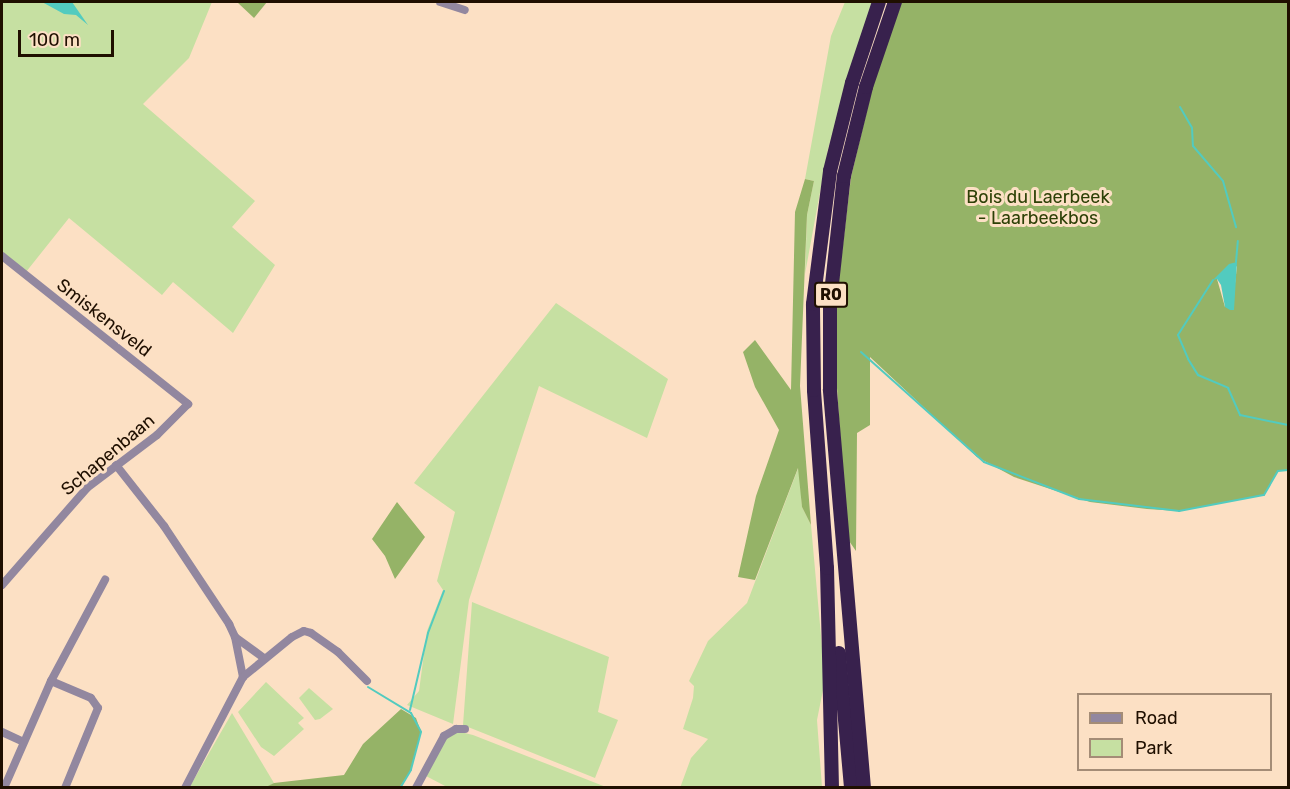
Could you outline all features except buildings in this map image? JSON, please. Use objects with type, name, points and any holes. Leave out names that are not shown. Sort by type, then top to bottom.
[{"type":"highway","name":"R0","points":[[851,788],[832,580],[827,568],[814,390],[813,304],[830,171],[852,83],[879,2]]},
{"type":"highway","name":"R0","points":[[864,788],[833,423],[830,303],[844,176],[866,87],[895,2]]},
{"type":"highway","points":[[827,568],[832,788]]},
{"type":"street","points":[[440,2],[465,10]]},
{"type":"street","name":"Smiskensveld","points":[[2,256],[188,404]]},
{"type":"street","name":"Schapenbaan","points":[[2,585],[69,507],[116,465],[157,435],[188,404]]},
{"type":"street","points":[[116,465],[194,574],[235,637],[264,658]]},
{"type":"street","points":[[4,788],[51,681],[105,580]]},
{"type":"street","points":[[185,788],[243,677],[264,658],[304,631],[338,652],[367,681]]},
{"type":"street","points":[[235,637],[243,677]]},
{"type":"street","points":[[51,681],[93,699],[98,708],[65,788]]},
{"type":"street","points":[[417,788],[444,736],[453,730],[465,729]]},
{"type":"street","points":[[2,732],[23,742]]},
{"type":"green space","points":[[2,2],[212,2],[189,58],[143,104],[255,201],[232,227],[275,265],[233,333],[173,282],[162,295],[69,218],[26,272],[2,251]]},
{"type":"green space","points":[[237,2],[267,2],[254,18]]},
{"type":"green space","points":[[845,2],[873,2],[828,149],[805,274],[807,215],[814,181],[805,179],[831,36]]},
{"type":"green space","name":"Bois du Laerbeek - Laarbeekbos","points":[[901,2],[1288,2],[1288,470],[1278,471],[1264,495],[1179,511],[1147,509],[1090,502],[1014,477],[977,457],[870,357],[870,425],[857,433],[856,551],[847,538],[837,388],[836,303],[851,177],[872,89]],"holes":[[[1237,266],[1233,301],[1225,307],[1217,279]]]},
{"type":"green space","points":[[805,179],[814,181],[807,215],[800,386],[811,525],[802,507],[798,468],[755,580],[738,577],[756,496],[779,430],[755,387],[743,352],[755,340],[791,390],[795,212]]},
{"type":"green space","points":[[556,303],[668,379],[647,438],[539,386],[469,600],[453,724],[407,705],[419,691],[427,631],[443,590],[437,581],[455,512],[414,483]]},
{"type":"green space","points":[[799,466],[802,507],[811,525],[825,680],[817,720],[822,787],[680,788],[691,758],[708,739],[683,729],[693,698],[694,686],[689,681],[708,641],[747,603]]},
{"type":"green space","points":[[397,502],[425,537],[395,579],[385,556],[372,539]]},
{"type":"green space","points":[[472,602],[609,657],[598,712],[618,720],[595,778],[463,725]]},
{"type":"green space","points":[[266,682],[304,718],[298,723],[304,729],[274,756],[261,747],[238,712]]},
{"type":"green space","points":[[309,688],[333,709],[320,719],[315,720],[299,698]]},
{"type":"green space","points":[[401,709],[416,718],[421,732],[411,770],[400,787],[266,787],[274,783],[344,775],[363,744]]},
{"type":"green space","points":[[232,713],[274,783],[266,788],[189,788]]},
{"type":"green space","points":[[456,731],[473,735],[606,787],[447,787],[426,776],[443,741]]},
{"type":"water","points":[[42,2],[72,2],[88,25],[76,15],[64,14]]},
{"type":"water","points":[[1237,262],[1234,310],[1230,310],[1225,307],[1221,285],[1217,279],[1213,280],[1229,264]]},
{"type":"waterway","points":[[1180,107],[1192,128],[1193,146],[1223,181],[1236,227]]},
{"type":"waterway","points":[[1236,262],[1238,241]]},
{"type":"waterway","points":[[1213,280],[1178,335],[1188,359],[1198,375],[1228,388],[1240,415],[1288,425]]},
{"type":"waterway","points":[[861,352],[984,462],[1079,499],[1179,511],[1264,495],[1278,471],[1288,470]]},
{"type":"waterway","points":[[410,710],[428,633],[444,591]]},
{"type":"waterway","points":[[368,687],[411,713],[421,732],[411,770],[400,788]]}]
